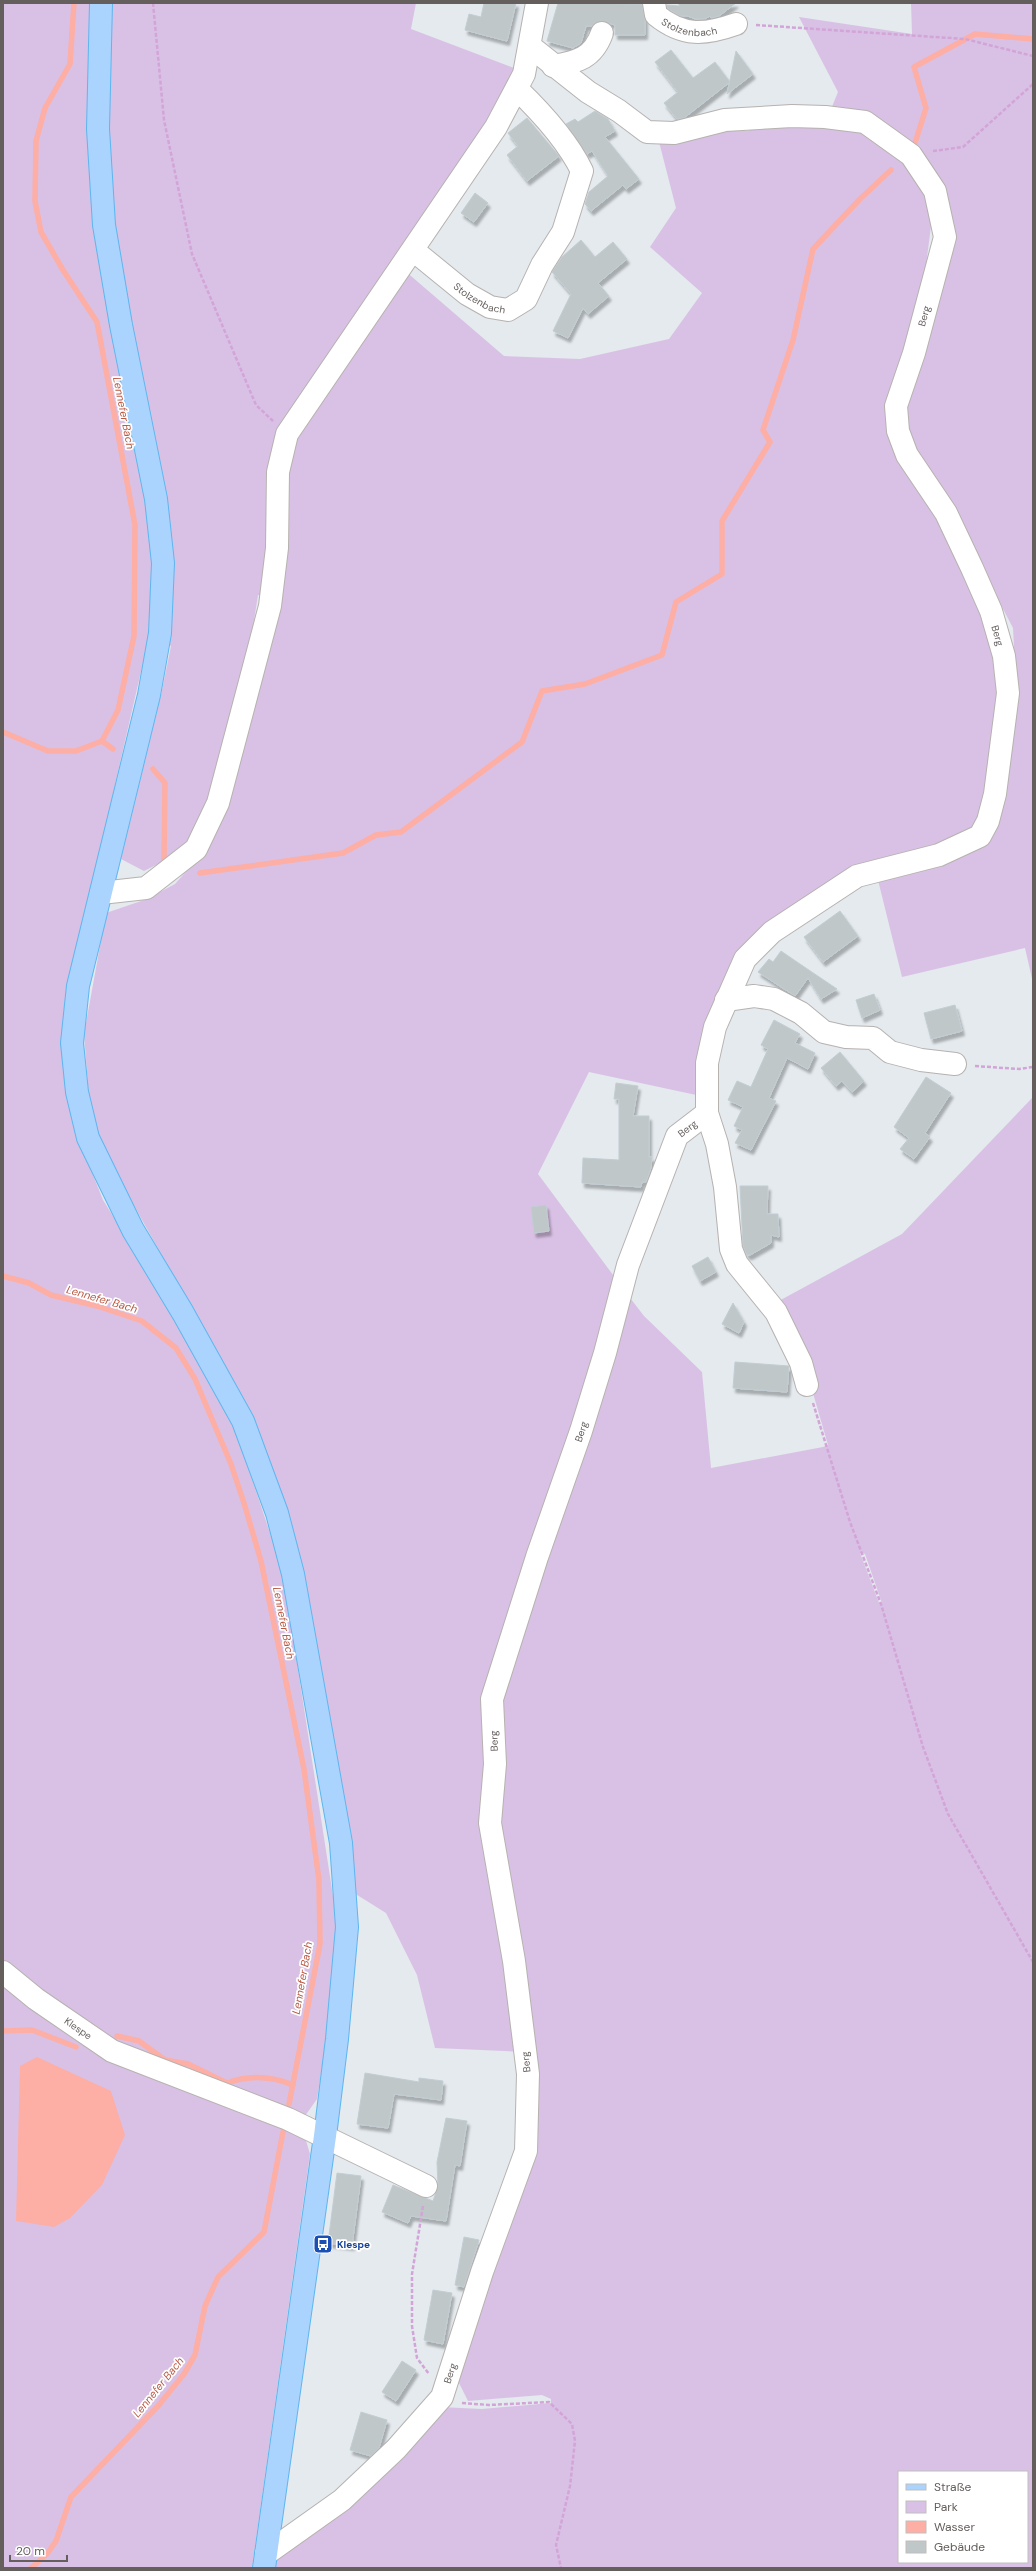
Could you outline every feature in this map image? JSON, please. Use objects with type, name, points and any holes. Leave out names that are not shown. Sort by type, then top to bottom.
[{"type":"main road","points":[[101,3],[98,129],[104,225],[121,325],[156,499],[163,563],[160,633],[149,695],[78,986],[72,1043],[77,1092],[88,1138],[133,1230],[183,1313],[244,1421],[277,1513],[291,1567],[341,1843],[346,1927],[337,2038],[325,2136],[265,2561]]},
{"type":"street","points":[[101,893],[146,888],[196,849],[216,809],[270,606],[277,548],[278,472],[286,434],[496,127],[524,74],[531,47],[537,3]]},
{"type":"street","name":"Stolzenbach","points":[[654,3],[656,15],[669,26],[690,32],[711,33],[736,24]]},
{"type":"street","points":[[553,66],[586,58],[594,50],[602,33]]},
{"type":"street","points":[[531,47],[553,66],[647,132],[674,133],[725,120],[825,117],[865,122],[911,155]]},
{"type":"street","name":"Stolzenbach","points":[[413,250],[467,294],[490,308],[508,310],[526,299],[542,266],[563,232],[582,171],[575,156],[553,128],[517,89]]},
{"type":"street","name":"Berg","points":[[807,1385],[801,1362],[776,1312],[737,1264],[731,1249],[725,1187],[717,1144],[707,1112],[707,1063],[715,1027],[745,959],[772,932],[857,876],[939,855],[980,836],[988,821],[995,794],[1008,694],[1004,656],[991,611],[946,513],[907,455],[898,431],[896,406],[914,354],[945,238],[935,191],[911,155]]},
{"type":"street","points":[[726,1000],[754,996],[774,999],[801,1013],[824,1032],[846,1037],[873,1038],[890,1052],[921,1060],[955,1064]]},
{"type":"street","name":"Berg","points":[[265,2561],[342,2500],[396,2448],[442,2397],[482,2272],[526,2151],[528,2074],[514,1962],[490,1823],[495,1764],[492,1699],[536,1557],[581,1431],[605,1353],[628,1265],[677,1136],[707,1112]]},
{"type":"street","name":"Klespe","points":[[3,1972],[36,1999],[112,2051],[288,2118],[426,2186]]},
{"type":"path","points":[[153,3],[164,120],[192,254],[256,405],[286,434]]},
{"type":"path","points":[[736,24],[965,40],[1033,56]]},
{"type":"path","points":[[911,155],[963,147],[1033,84]]},
{"type":"path","points":[[955,1064],[1019,1069],[1033,1067]]},
{"type":"path","points":[[807,1385],[850,1522],[881,1604],[922,1747],[948,1814],[1033,1962]]},
{"type":"path","points":[[426,2186],[418,2248],[412,2274],[412,2326],[417,2358],[442,2397]]},
{"type":"path","name":"Berg","points":[[442,2397],[464,2404],[489,2405],[549,2402],[572,2424],[575,2441],[570,2486],[556,2545],[560,2568]]},
{"type":"green space","points":[[3,3],[416,3],[411,29],[522,71],[404,270],[504,356],[580,359],[669,339],[702,293],[650,247],[676,208],[657,134],[700,130],[747,131],[762,127],[855,126],[905,160],[927,198],[931,226],[922,297],[891,408],[953,539],[992,632],[1001,717],[977,833],[853,873],[811,893],[778,917],[750,944],[701,1096],[589,1072],[538,1174],[619,1283],[497,1656],[494,1835],[524,2052],[435,2048],[417,1975],[386,1913],[354,1893],[331,1732],[303,1566],[253,1419],[127,1193],[91,1123],[84,1034],[106,913],[147,899],[175,884],[206,849],[280,597],[258,595],[243,690],[208,818],[172,857],[144,871],[121,859],[161,695],[171,646],[149,637],[116,780],[62,1030],[72,1122],[103,1200],[179,1323],[238,1437],[283,1572],[337,1922],[327,2035],[317,2099],[305,2116],[121,2048],[3,1964]]},
{"type":"green space","points":[[911,3],[1033,3],[1033,983],[1025,948],[902,977],[876,872],[983,841],[1016,684],[1013,628],[976,557],[911,450],[901,407],[951,235],[914,153],[829,114],[838,92],[799,17],[912,34]]},
{"type":"green space","points":[[1033,1097],[1033,2568],[269,2568],[271,2556],[440,2407],[482,2409],[551,2403],[551,2399],[542,2395],[468,2401],[455,2375],[531,2153],[503,1883],[495,1710],[624,1290],[644,1316],[702,1372],[711,1468],[828,1445],[804,1362],[777,1302],[902,1234]],"holes":[[[860,1553],[865,1554],[882,1603],[879,1603]]]},
{"type":"green space","points":[[3,1976],[61,2023],[304,2134],[310,2154],[252,2568],[3,2568]]},
{"type":"water","points":[[37,2057],[111,2091],[125,2135],[102,2185],[70,2218],[54,2227],[16,2221],[20,2066]]},
{"type":"building","points":[[484,3],[516,3],[507,41],[465,30],[469,14],[481,17]]},
{"type":"building","points":[[558,3],[642,4],[645,20],[645,35],[615,35],[615,25],[601,21],[592,26],[586,26],[581,43],[573,48],[547,41]]},
{"type":"building","points":[[678,3],[736,3],[719,16],[711,18],[710,16],[705,19],[695,19],[688,16],[680,16],[667,8],[667,5],[680,6]]},
{"type":"building","points":[[671,50],[693,78],[715,62],[730,82],[684,118],[677,119],[664,103],[678,92],[655,62]]},
{"type":"building","points":[[736,51],[753,74],[727,94]]},
{"type":"building","points":[[595,111],[608,119],[615,131],[605,137],[639,179],[626,189],[623,185],[591,211],[585,204],[589,192],[608,176],[592,151],[587,154],[566,124],[575,119],[578,122]]},
{"type":"building","points":[[527,118],[559,156],[527,181],[507,155],[518,146],[508,133]]},
{"type":"building","points":[[475,193],[488,203],[474,222],[461,213]]},
{"type":"building","points":[[581,240],[595,257],[613,242],[627,259],[598,283],[609,296],[588,314],[583,308],[568,338],[553,331],[571,294],[552,272],[562,257]]},
{"type":"building","points":[[840,911],[858,936],[823,962],[804,937]]},
{"type":"building","points":[[781,951],[837,989],[821,999],[808,978],[795,996],[758,972],[769,959],[773,962]]},
{"type":"building","points":[[874,994],[880,1010],[862,1018],[856,1000]]},
{"type":"building","points":[[955,1005],[962,1031],[931,1039],[924,1013]]},
{"type":"building","points":[[774,1020],[800,1034],[795,1043],[815,1053],[808,1069],[787,1058],[769,1098],[776,1101],[751,1150],[735,1143],[742,1130],[734,1126],[743,1107],[728,1100],[737,1081],[751,1087],[768,1049],[761,1045]]},
{"type":"building","points":[[840,1052],[864,1081],[852,1092],[842,1081],[836,1086],[821,1068]]},
{"type":"building","points":[[926,1077],[951,1093],[925,1133],[930,1137],[914,1159],[900,1149],[909,1138],[894,1127]]},
{"type":"building","points":[[616,1083],[638,1086],[633,1116],[649,1116],[649,1157],[652,1157],[651,1168],[646,1182],[642,1182],[641,1187],[582,1183],[583,1158],[619,1160],[619,1099],[614,1099]]},
{"type":"building","points":[[740,1186],[768,1186],[767,1214],[778,1214],[779,1237],[771,1235],[771,1243],[750,1255],[747,1255],[743,1246]]},
{"type":"building","points":[[546,1205],[549,1231],[534,1233],[531,1207]]},
{"type":"building","points":[[708,1257],[716,1272],[700,1281],[692,1266]]},
{"type":"building","points":[[733,1303],[744,1322],[739,1333],[722,1324]]},
{"type":"building","points":[[735,1362],[789,1366],[787,1392],[733,1388]]},
{"type":"building","points":[[365,2073],[419,2082],[419,2078],[443,2081],[441,2100],[394,2094],[388,2128],[357,2124]]},
{"type":"building","points":[[446,2118],[467,2121],[460,2166],[455,2165],[446,2221],[411,2216],[408,2223],[382,2212],[393,2185],[433,2201],[438,2186],[437,2162]]},
{"type":"building","points":[[337,2173],[361,2176],[352,2246],[328,2243]]},
{"type":"building","points":[[464,2237],[479,2240],[464,2287],[455,2285]]},
{"type":"building","points":[[433,2290],[452,2293],[443,2344],[424,2340]]},
{"type":"building","points":[[402,2361],[416,2370],[396,2401],[382,2392]]},
{"type":"building","points":[[361,2412],[387,2420],[379,2448],[371,2456],[350,2450]]},
{"type":"waterway","name":"Lennefer Bach","points":[[3,732],[48,751],[76,751],[102,741],[118,710],[134,636],[135,525],[97,322],[63,270],[41,232],[35,201],[36,141],[45,108],[70,64],[74,3]]},
{"type":"waterway","points":[[914,146],[926,108],[914,67],[975,34],[1033,39]]},
{"type":"waterway","points":[[200,873],[343,853],[376,835],[401,832],[522,742],[542,691],[585,684],[662,655],[676,602],[722,574],[722,521],[770,442],[763,430],[793,340],[813,249],[860,199],[891,170]]},
{"type":"waterway","points":[[102,741],[113,749]]},
{"type":"waterway","points":[[153,769],[165,783],[164,859]]},
{"type":"waterway","name":"Lennefer Bach","points":[[3,1276],[29,1283],[51,1295],[97,1306],[142,1321],[176,1348],[195,1379],[231,1464],[261,1561],[304,1769],[319,1880],[320,1944],[289,2104]]},
{"type":"waterway","points":[[3,2031],[32,2030],[76,2047]]},
{"type":"waterway","points":[[117,2036],[139,2041],[165,2060],[188,2064],[227,2083],[235,2080],[268,2078],[293,2085]]},
{"type":"waterway","name":"Lennefer Bach","points":[[31,2568],[47,2554],[56,2541],[71,2497],[158,2406],[184,2374],[195,2355],[205,2306],[218,2277],[264,2232],[283,2132]]},
{"type":"place","name":"Klespe","points":[[323,2244]]}]
